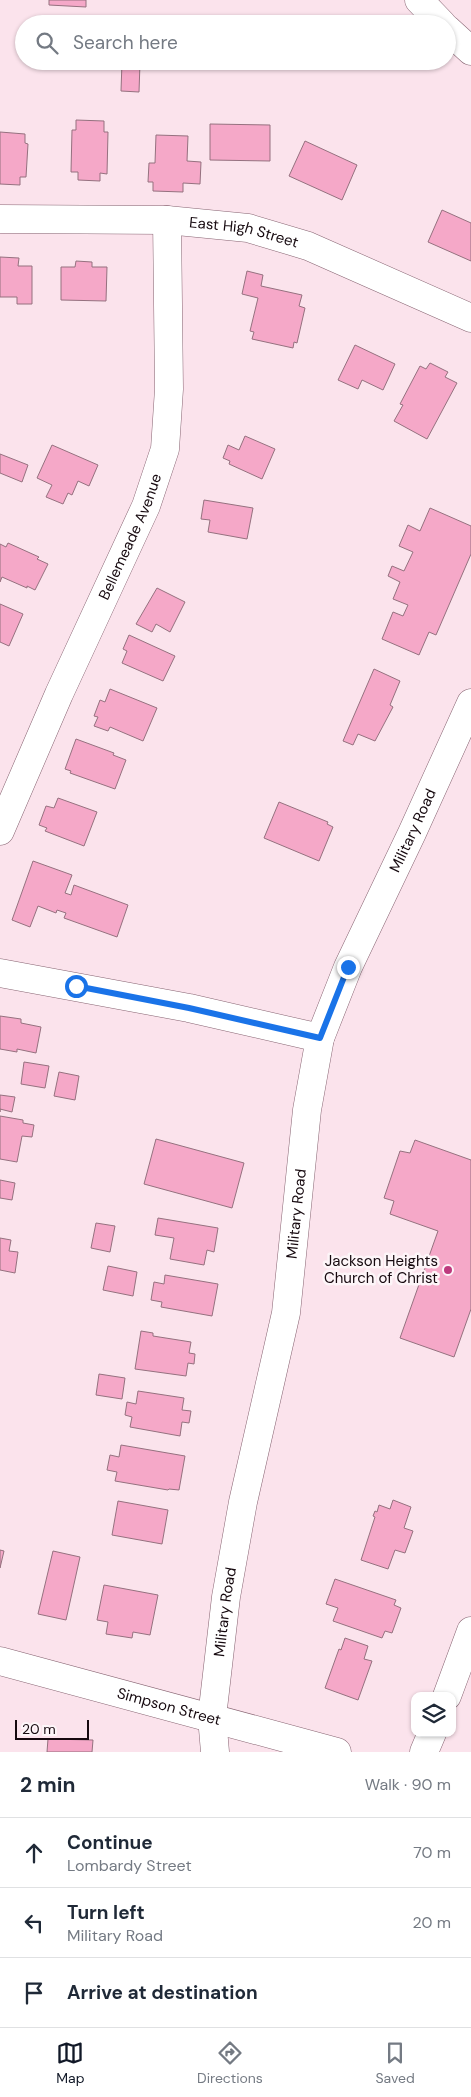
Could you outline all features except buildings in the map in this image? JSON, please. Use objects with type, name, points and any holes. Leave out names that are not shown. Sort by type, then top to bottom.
[{"type":"street","points":[[419,0],[433,15]]},
{"type":"street","points":[[456,37],[471,51]]},
{"type":"street","name":"East High Street","points":[[0,218],[167,220],[248,228],[308,246],[471,318]]},
{"type":"street","name":"Bellemeade Avenue","points":[[0,831],[59,694],[146,506],[165,449],[169,389],[167,220]]},
{"type":"street","name":"Military Road","points":[[215,1752],[212,1717],[226,1597],[243,1502],[286,1313],[307,1110],[320,1038],[348,967],[412,833],[471,702]]},
{"type":"street","points":[[0,973],[189,1008],[320,1038]]},
{"type":"street","points":[[448,1692],[471,1631]]},
{"type":"street","name":"Simpson Street","points":[[0,1661],[337,1752]]},
{"type":"street","points":[[424,1752],[430,1737]]},
{"type":"place","name":"Jackson Heights Church of Christ","points":[[448,1270]]},
{"type":"route","points":[[76,986],[189,1008],[320,1038],[348,967]]}]
